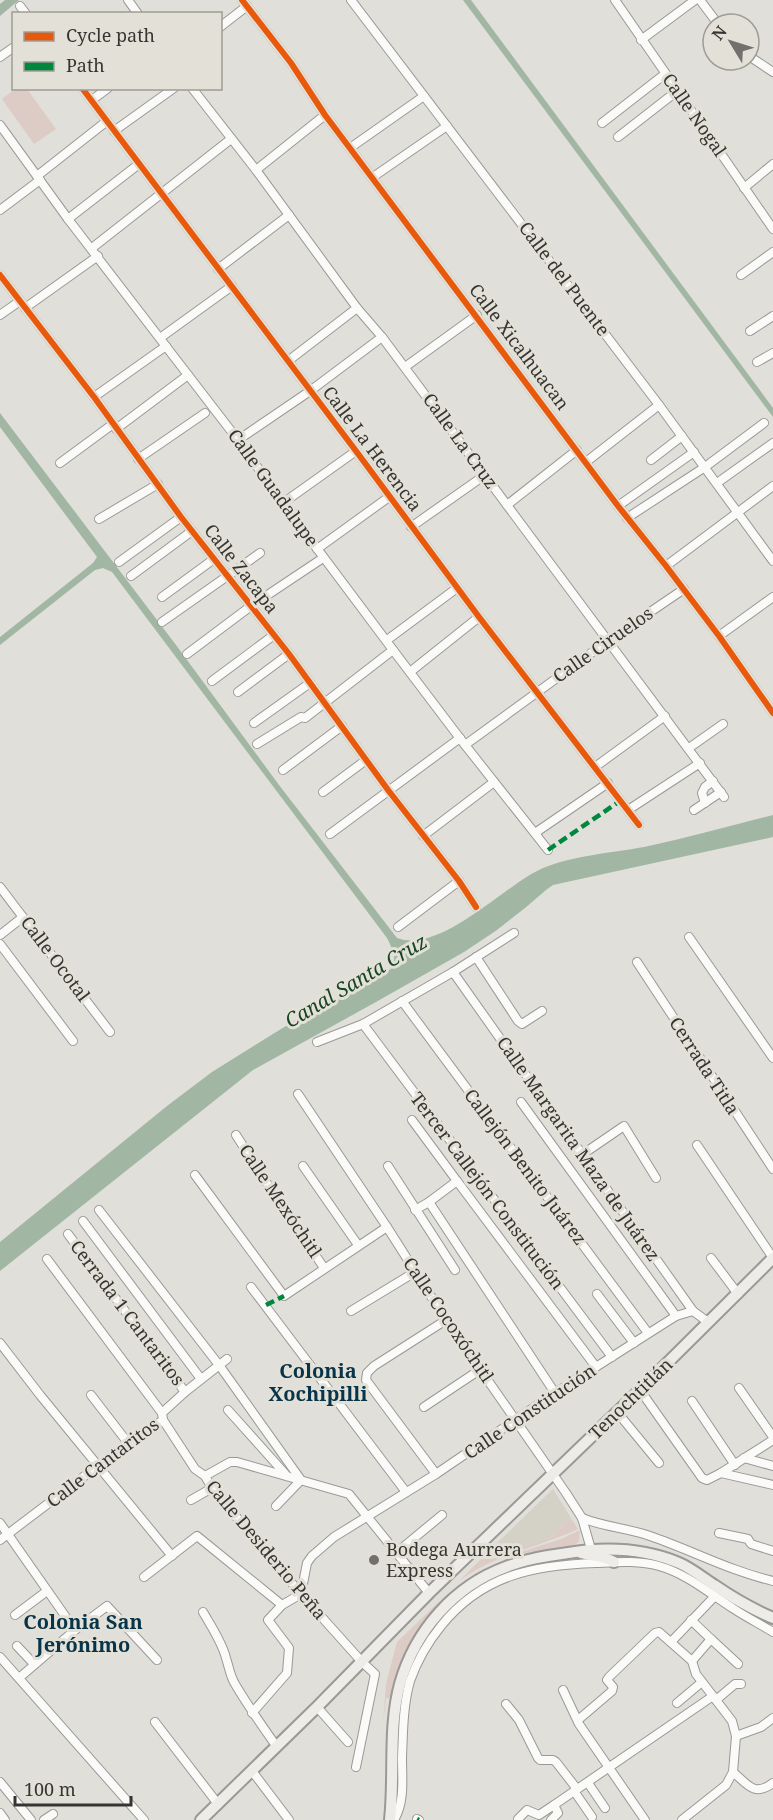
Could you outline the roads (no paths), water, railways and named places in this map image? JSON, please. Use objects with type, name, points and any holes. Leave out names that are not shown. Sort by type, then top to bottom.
[{"type":"main road","name":"Tenochtitlán","points":[[201,1820],[277,1747],[429,1593],[553,1475],[773,1258]]},
{"type":"main road","points":[[392,1820],[394,1725],[400,1685],[423,1633],[450,1601],[483,1577],[523,1561],[578,1551],[609,1549],[639,1552],[657,1555],[682,1564],[747,1606],[773,1618]]},
{"type":"main road","points":[[578,1551],[593,1556],[608,1557],[614,1562]]},
{"type":"street","name":"Calle del Puente","points":[[351,0],[659,405],[772,559]]},
{"type":"street","name":"Calle Nogal","points":[[615,0],[773,230]]},
{"type":"street","points":[[641,40],[698,0],[708,12]]},
{"type":"street","points":[[222,25],[245,3]]},
{"type":"street","name":"Calle Xicalhuacan","points":[[245,3],[618,506],[684,589],[773,712]]},
{"type":"street","points":[[20,6],[24,12]]},
{"type":"street","points":[[602,123],[665,74]]},
{"type":"street","name":"Calle La Herencia","points":[[84,90],[478,617],[639,825]]},
{"type":"street","points":[[92,100],[105,90]]},
{"type":"street","points":[[114,131],[171,90]]},
{"type":"street","name":"Calle La Cruz","points":[[194,90],[256,170],[357,308],[405,367],[723,795],[705,803]]},
{"type":"street","points":[[618,137],[677,91]]},
{"type":"street","points":[[351,148],[424,96]]},
{"type":"street","points":[[256,170],[326,115]]},
{"type":"street","points":[[0,210],[107,121]]},
{"type":"street","name":"Calle Guadalupe","points":[[0,125],[68,219],[238,440],[323,558],[548,850]]},
{"type":"street","points":[[373,177],[447,126]]},
{"type":"street","points":[[92,248],[231,139]]},
{"type":"street","points":[[68,219],[139,164]]},
{"type":"street","points":[[744,188],[773,164]]},
{"type":"street","points":[[218,269],[288,215]]},
{"type":"street","points":[[741,275],[773,252]]},
{"type":"street","points":[[0,315],[22,304],[98,256]]},
{"type":"street","name":"Calle Zacapa","points":[[0,274],[94,397],[181,518],[289,654],[388,790],[459,880],[476,907]]},
{"type":"street","points":[[160,338],[232,286]]},
{"type":"street","points":[[288,361],[357,308]]},
{"type":"street","points":[[405,367],[477,315]]},
{"type":"street","points":[[750,332],[773,316]]},
{"type":"street","points":[[238,440],[310,391],[382,337]]},
{"type":"street","points":[[94,397],[166,346]]},
{"type":"street","points":[[757,362],[773,353]]},
{"type":"street","points":[[60,463],[188,375]]},
{"type":"street","points":[[586,462],[659,405]]},
{"type":"street","points":[[138,459],[205,413]]},
{"type":"street","points":[[627,518],[705,467],[764,423]]},
{"type":"street","points":[[651,460],[682,436]]},
{"type":"street","points":[[717,483],[773,443]]},
{"type":"street","points":[[507,505],[577,450]]},
{"type":"street","points":[[283,504],[356,452]]},
{"type":"street","points":[[618,506],[694,452]]},
{"type":"street","points":[[411,527],[485,475]]},
{"type":"street","points":[[99,519],[158,484]]},
{"type":"street","points":[[666,566],[773,486]]},
{"type":"street","points":[[317,549],[388,497]]},
{"type":"street","points":[[119,562],[181,518]]},
{"type":"street","points":[[131,576],[192,531]]},
{"type":"street","points":[[162,622],[260,553]]},
{"type":"street","points":[[187,654],[251,606],[323,558]]},
{"type":"street","points":[[162,597],[214,559]]},
{"type":"street","points":[[387,640],[457,588]]},
{"type":"street","name":"Calle Ciruelos","points":[[330,834],[388,790],[537,692],[684,589]]},
{"type":"street","points":[[719,636],[773,597]]},
{"type":"street","points":[[410,672],[478,617]]},
{"type":"street","points":[[212,681],[274,635]]},
{"type":"street","points":[[258,744],[301,717],[305,718],[393,650]]},
{"type":"street","points":[[237,692],[289,654]]},
{"type":"street","points":[[254,723],[310,683]]},
{"type":"street","points":[[595,767],[665,716]]},
{"type":"street","points":[[689,748],[723,724]]},
{"type":"street","points":[[283,770],[342,726]]},
{"type":"street","points":[[323,792],[366,759]]},
{"type":"street","points":[[628,810],[700,763]]},
{"type":"street","points":[[423,836],[494,782]]},
{"type":"street","points":[[694,810],[705,803],[702,793],[705,787],[713,782]]},
{"type":"street","points":[[536,833],[608,783]]},
{"type":"street","points":[[398,927],[459,880]]},
{"type":"street","name":"Calle Ocotal","points":[[0,887],[110,1032]]},
{"type":"street","points":[[0,935],[23,917]]},
{"type":"street","points":[[317,1042],[363,1024],[453,972],[514,933]]},
{"type":"street","points":[[689,938],[773,1058]]},
{"type":"street","points":[[0,944],[74,1041]]},
{"type":"street","points":[[476,957],[518,1021],[522,1024],[542,1011]]},
{"type":"street","name":"Cerrada Titla","points":[[637,962],[773,1169]]},
{"type":"street","name":"Calle Margarita Maza de Juárez","points":[[453,972],[693,1311],[708,1322]]},
{"type":"street","name":"Callejón Benito Juárez","points":[[402,1001],[648,1333]]},
{"type":"street","name":"Tercer Callejón Constitución","points":[[363,1024],[612,1357]]},
{"type":"street","name":"Calle Cocoxóchitl","points":[[298,1094],[446,1320],[582,1518],[591,1549]]},
{"type":"street","points":[[521,1102],[676,1316]]},
{"type":"street","points":[[412,1120],[596,1367]]},
{"type":"street","points":[[583,1154],[624,1126],[656,1178]]},
{"type":"street","name":"Calle Mexóchitl","points":[[236,1135],[324,1268]]},
{"type":"street","points":[[697,1145],[773,1258]]},
{"type":"street","points":[[303,1166],[358,1245]]},
{"type":"street","points":[[387,1166],[455,1270]]},
{"type":"street","points":[[195,1175],[284,1296],[387,1227]]},
{"type":"street","points":[[415,1210],[457,1181]]},
{"type":"street","points":[[429,1202],[555,1393]]},
{"type":"street","points":[[99,1210],[219,1365],[301,1480]]},
{"type":"street","points":[[84,1221],[201,1379]]},
{"type":"street","name":"Cerrada 1 Cantaritos","points":[[68,1234],[185,1392]]},
{"type":"street","points":[[711,1258],[738,1294]]},
{"type":"street","name":"Calle Desiderio Peña","points":[[47,1259],[163,1417],[195,1469],[205,1476],[212,1488],[302,1594],[375,1674],[356,1767]]},
{"type":"street","points":[[351,1311],[415,1272]]},
{"type":"street","points":[[251,1287],[406,1492]]},
{"type":"street","points":[[597,1294],[633,1343]]},
{"type":"street","name":"Calle Constitución","points":[[302,1594],[307,1563],[334,1538],[436,1474],[648,1333],[676,1316],[693,1311]]},
{"type":"street","points":[[436,1474],[366,1380],[367,1373],[374,1366],[446,1320]]},
{"type":"street","points":[[0,1343],[172,1556]]},
{"type":"street","name":"Calle Cantaritos","points":[[0,1540],[163,1417],[185,1392],[227,1359]]},
{"type":"street","points":[[423,1407],[481,1370]]},
{"type":"street","points":[[640,1390],[702,1478],[706,1480],[735,1465],[773,1439],[739,1388]]},
{"type":"street","points":[[91,1395],[128,1443]]},
{"type":"street","points":[[692,1401],[735,1465]]},
{"type":"street","points":[[228,1410],[287,1476]]},
{"type":"street","points":[[617,1412],[659,1463]]},
{"type":"street","points":[[744,1458],[773,1466]]},
{"type":"street","points":[[205,1476],[230,1461],[349,1494],[429,1593]]},
{"type":"street","points":[[721,1473],[773,1485]]},
{"type":"street","points":[[276,1506],[301,1480]]},
{"type":"street","points":[[191,1500],[212,1488]]},
{"type":"street","points":[[396,1553],[442,1515]]},
{"type":"street","points":[[582,1518],[596,1524],[636,1531],[686,1548],[747,1575],[773,1581]]},
{"type":"street","points":[[0,1523],[75,1630]]},
{"type":"street","points":[[720,1533],[748,1539],[751,1544],[773,1551]]},
{"type":"street","points":[[144,1577],[197,1536],[282,1605]]},
{"type":"street","points":[[392,1820],[401,1806],[405,1702],[418,1661],[431,1638],[447,1618],[470,1596],[486,1586],[537,1568],[634,1561],[659,1566],[685,1576],[773,1632]]},
{"type":"street","points":[[15,1615],[47,1591]]},
{"type":"street","points":[[252,1713],[287,1673],[289,1648],[268,1620],[282,1605],[302,1594]]},
{"type":"street","points":[[671,1642],[715,1596]]},
{"type":"street","points":[[19,1678],[104,1606],[107,1606],[157,1660]]},
{"type":"street","points":[[203,1612],[226,1657],[228,1670],[235,1684],[252,1713],[277,1747]]},
{"type":"street","points":[[691,1620],[738,1664]]},
{"type":"street","points":[[578,1720],[612,1691],[613,1687],[607,1680],[609,1677],[655,1633],[659,1632],[692,1661],[696,1674],[732,1720],[736,1736],[733,1772],[726,1785],[682,1820]]},
{"type":"street","points":[[692,1661],[711,1639]]},
{"type":"street","points":[[17,1647],[34,1664]]},
{"type":"street","points":[[0,1657],[144,1820]]},
{"type":"street","points":[[677,1703],[702,1682]]},
{"type":"street","points":[[518,1820],[527,1810],[539,1815],[735,1684],[741,1684]]},
{"type":"street","points":[[563,1690],[579,1724],[645,1820]]},
{"type":"street","points":[[506,1704],[519,1720],[538,1758],[556,1762],[592,1816]]},
{"type":"street","points":[[317,1707],[348,1742]]},
{"type":"street","points":[[736,1736],[761,1727],[773,1718]]},
{"type":"street","points":[[155,1722],[218,1804]]},
{"type":"street","points":[[252,1771],[289,1820]]},
{"type":"street","points":[[733,1772],[757,1790],[765,1789],[773,1783]]},
{"type":"street","points":[[0,1782],[31,1820]]},
{"type":"street","points":[[588,1783],[605,1808]]},
{"type":"street","points":[[551,1820],[558,1814],[554,1805]]},
{"type":"street","points":[[0,1813],[5,1820]]},
{"type":"street","points":[[44,1820],[53,1814]]},
{"type":"place","name":"Bodega Aurrera Express","points":[[374,1560]]},
{"type":"district","name":"Colonia Xochipilli","points":[[318,1382]]},
{"type":"district","name":"Colonia San Jerónimo","points":[[83,1634]]},
{"type":"water label","name":"Canal Santa Cruz","points":[[356,981]]}]
